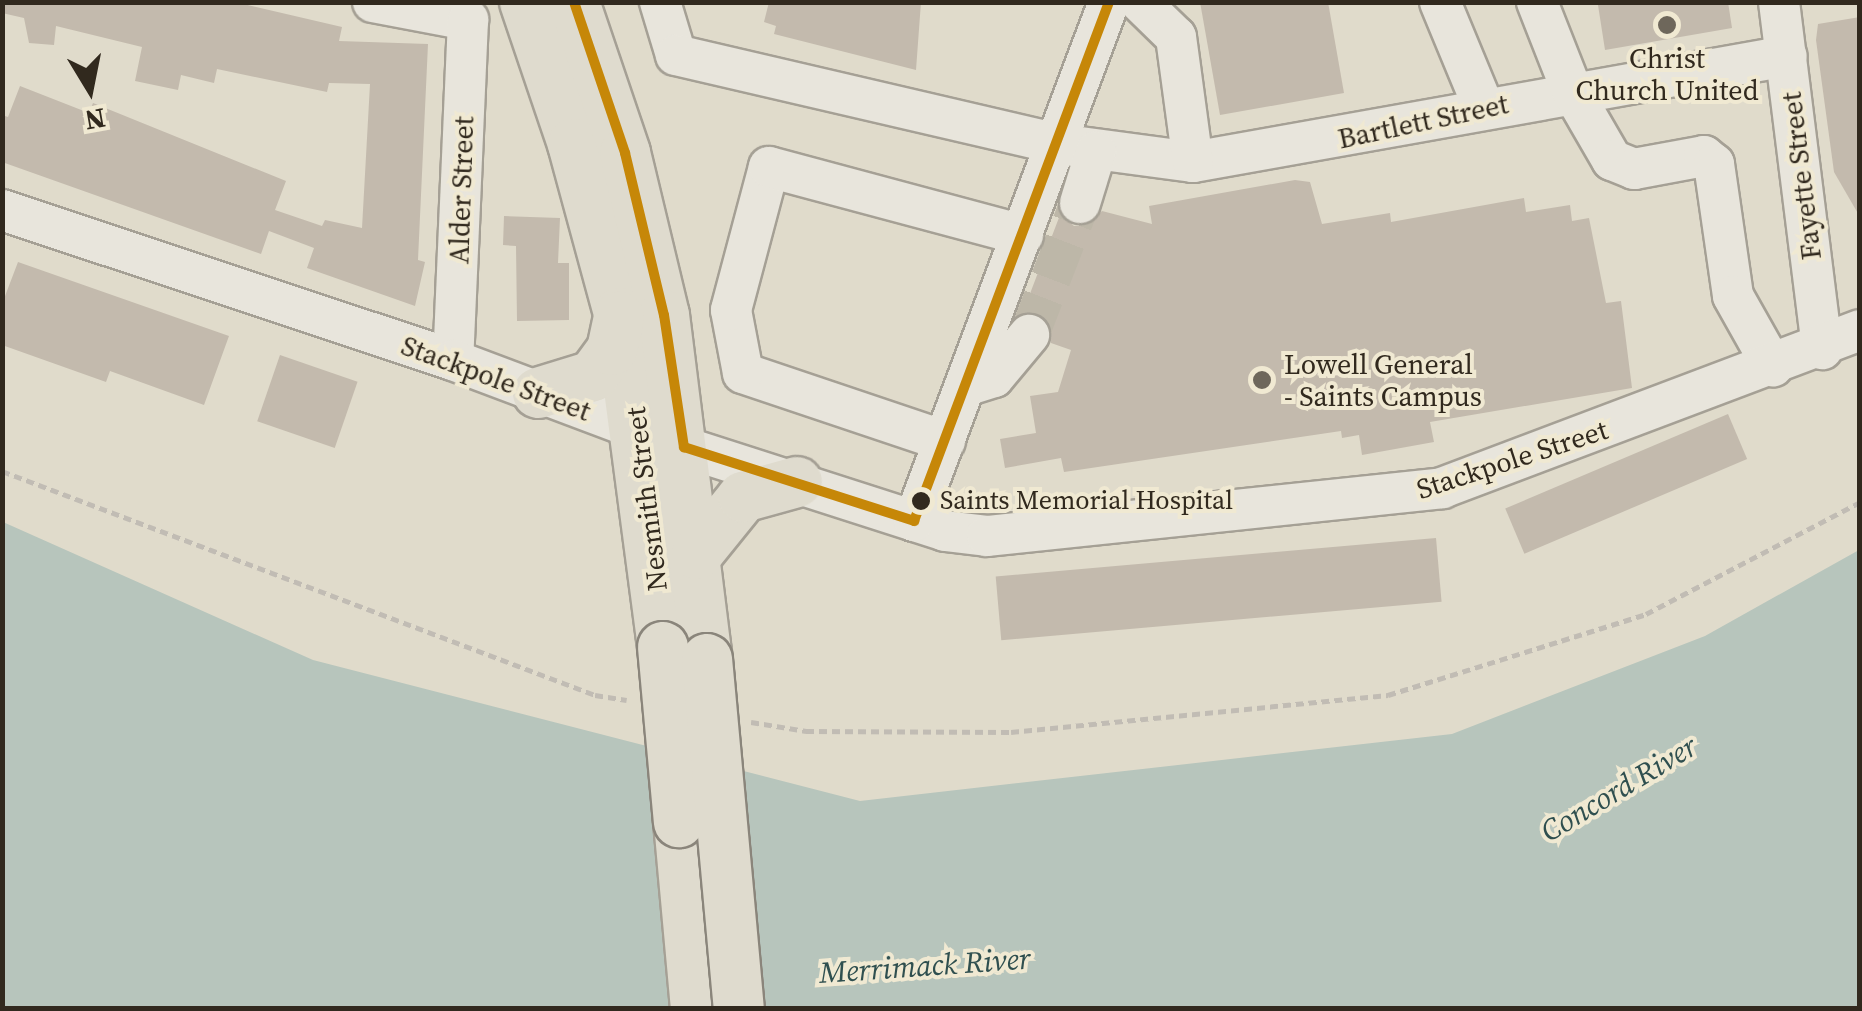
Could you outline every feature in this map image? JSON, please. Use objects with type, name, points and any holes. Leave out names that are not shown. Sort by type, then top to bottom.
[{"type":"main road","name":"Nesmith Street","points":[[525,2],[573,144],[619,316],[637,429],[685,653],[738,1008]]},
{"type":"main road","name":"Nesmith Street","points":[[574,2],[629,169],[664,315],[697,554],[685,653],[696,1008]]},
{"type":"main road","points":[[538,393],[593,376],[612,350],[619,316]]},
{"type":"main road","points":[[697,554],[743,496],[796,482]]},
{"type":"street","name":"Alder Street","points":[[372,2],[468,20],[454,360]]},
{"type":"street","name":"Bartlett Street","points":[[660,2],[676,54],[1077,148],[1193,162],[1268,153],[1572,91],[1787,56]]},
{"type":"street","points":[[1080,203],[1077,148],[1109,2]]},
{"type":"street","points":[[1140,2],[1176,36],[1193,162]]},
{"type":"street","points":[[1440,2],[1484,108]]},
{"type":"street","points":[[1537,2],[1572,91],[1612,160],[1634,169],[1704,156],[1714,164],[1733,296],[1773,367]]},
{"type":"street","name":"Fayette Street","points":[[1779,2],[1822,349]]},
{"type":"street","points":[[914,520],[1024,235],[1077,148]]},
{"type":"street","points":[[944,441],[743,372],[731,310],[769,167],[1024,235]]},
{"type":"street","name":"Stackpole Street","points":[[2,210],[454,360],[684,447],[914,520],[987,536],[1404,495],[1479,476],[1822,349],[1860,330]]},
{"type":"street","points":[[965,386],[994,378],[1029,335]]},
{"type":"path","points":[[2,471],[595,695],[634,701]]},
{"type":"path","points":[[748,721],[806,731],[1011,732],[1388,696],[1646,614],[1860,502]]},
{"type":"water","points":[[3,522],[313,660],[860,801],[1452,734],[1705,636],[1859,550],[1859,1008],[3,1008]]},
{"type":"building","points":[[2,2],[235,2],[342,27],[339,41],[428,44],[418,260],[425,262],[415,306],[307,268],[314,248],[269,231],[261,254],[2,162],[2,115],[8,117],[20,86],[89,113],[93,103],[286,181],[275,210],[322,226],[325,220],[362,228],[370,84],[329,83],[327,92],[217,69],[214,83],[181,75],[178,90],[135,81],[142,47],[56,26],[54,45],[29,43],[24,18],[2,13]]},
{"type":"building","points":[[769,2],[921,2],[916,70],[774,34],[776,26],[764,22]]},
{"type":"building","points":[[1200,2],[1328,2],[1344,93],[1220,115]]},
{"type":"building","name":"Christ Church United","points":[[1728,2],[1732,28],[1605,50],[1598,5]]},
{"type":"building","points":[[1860,17],[1860,217],[1834,172],[1816,40],[1818,24]]},
{"type":"building","points":[[1295,180],[1310,182],[1322,224],[1390,213],[1391,222],[1524,198],[1526,212],[1570,205],[1572,221],[1589,218],[1606,303],[1621,301],[1632,388],[1430,422],[1434,442],[1362,455],[1359,435],[1342,438],[1341,431],[1064,472],[1061,458],[1005,468],[1000,439],[1036,433],[1030,396],[1058,392],[1071,350],[1051,343],[1043,316],[1023,312],[1060,215],[1074,226],[1086,226],[1102,211],[1152,224],[1149,206]]},
{"type":"building","points":[[504,216],[560,218],[558,263],[569,263],[569,320],[517,321],[516,246],[503,245]]},
{"type":"building","points":[[18,262],[229,336],[204,405],[110,371],[106,382],[2,345],[2,304]]},
{"type":"building","points":[[280,355],[358,382],[335,448],[257,421]]},
{"type":"building","points":[[1728,414],[1747,459],[1524,554],[1505,509]]},
{"type":"building","points":[[1436,538],[1442,602],[1001,640],[996,577]]},
{"type":"tunnel","points":[[1029,335],[1080,203]]},
{"type":"transit line","points":[[574,2],[625,153],[664,315],[684,447],[914,521],[1109,2]]},
{"type":"place","name":"Christ Church United","points":[[1667,25]]},
{"type":"place","name":"Lowell General - Saints Campus","points":[[1262,380]]},
{"type":"place","name":"Saints Memorial Hospital","points":[[921,501]]},
{"type":"water label","name":"Concord River","points":[[1619,789]]},
{"type":"water label","name":"Merrimack River","points":[[925,966]]}]
